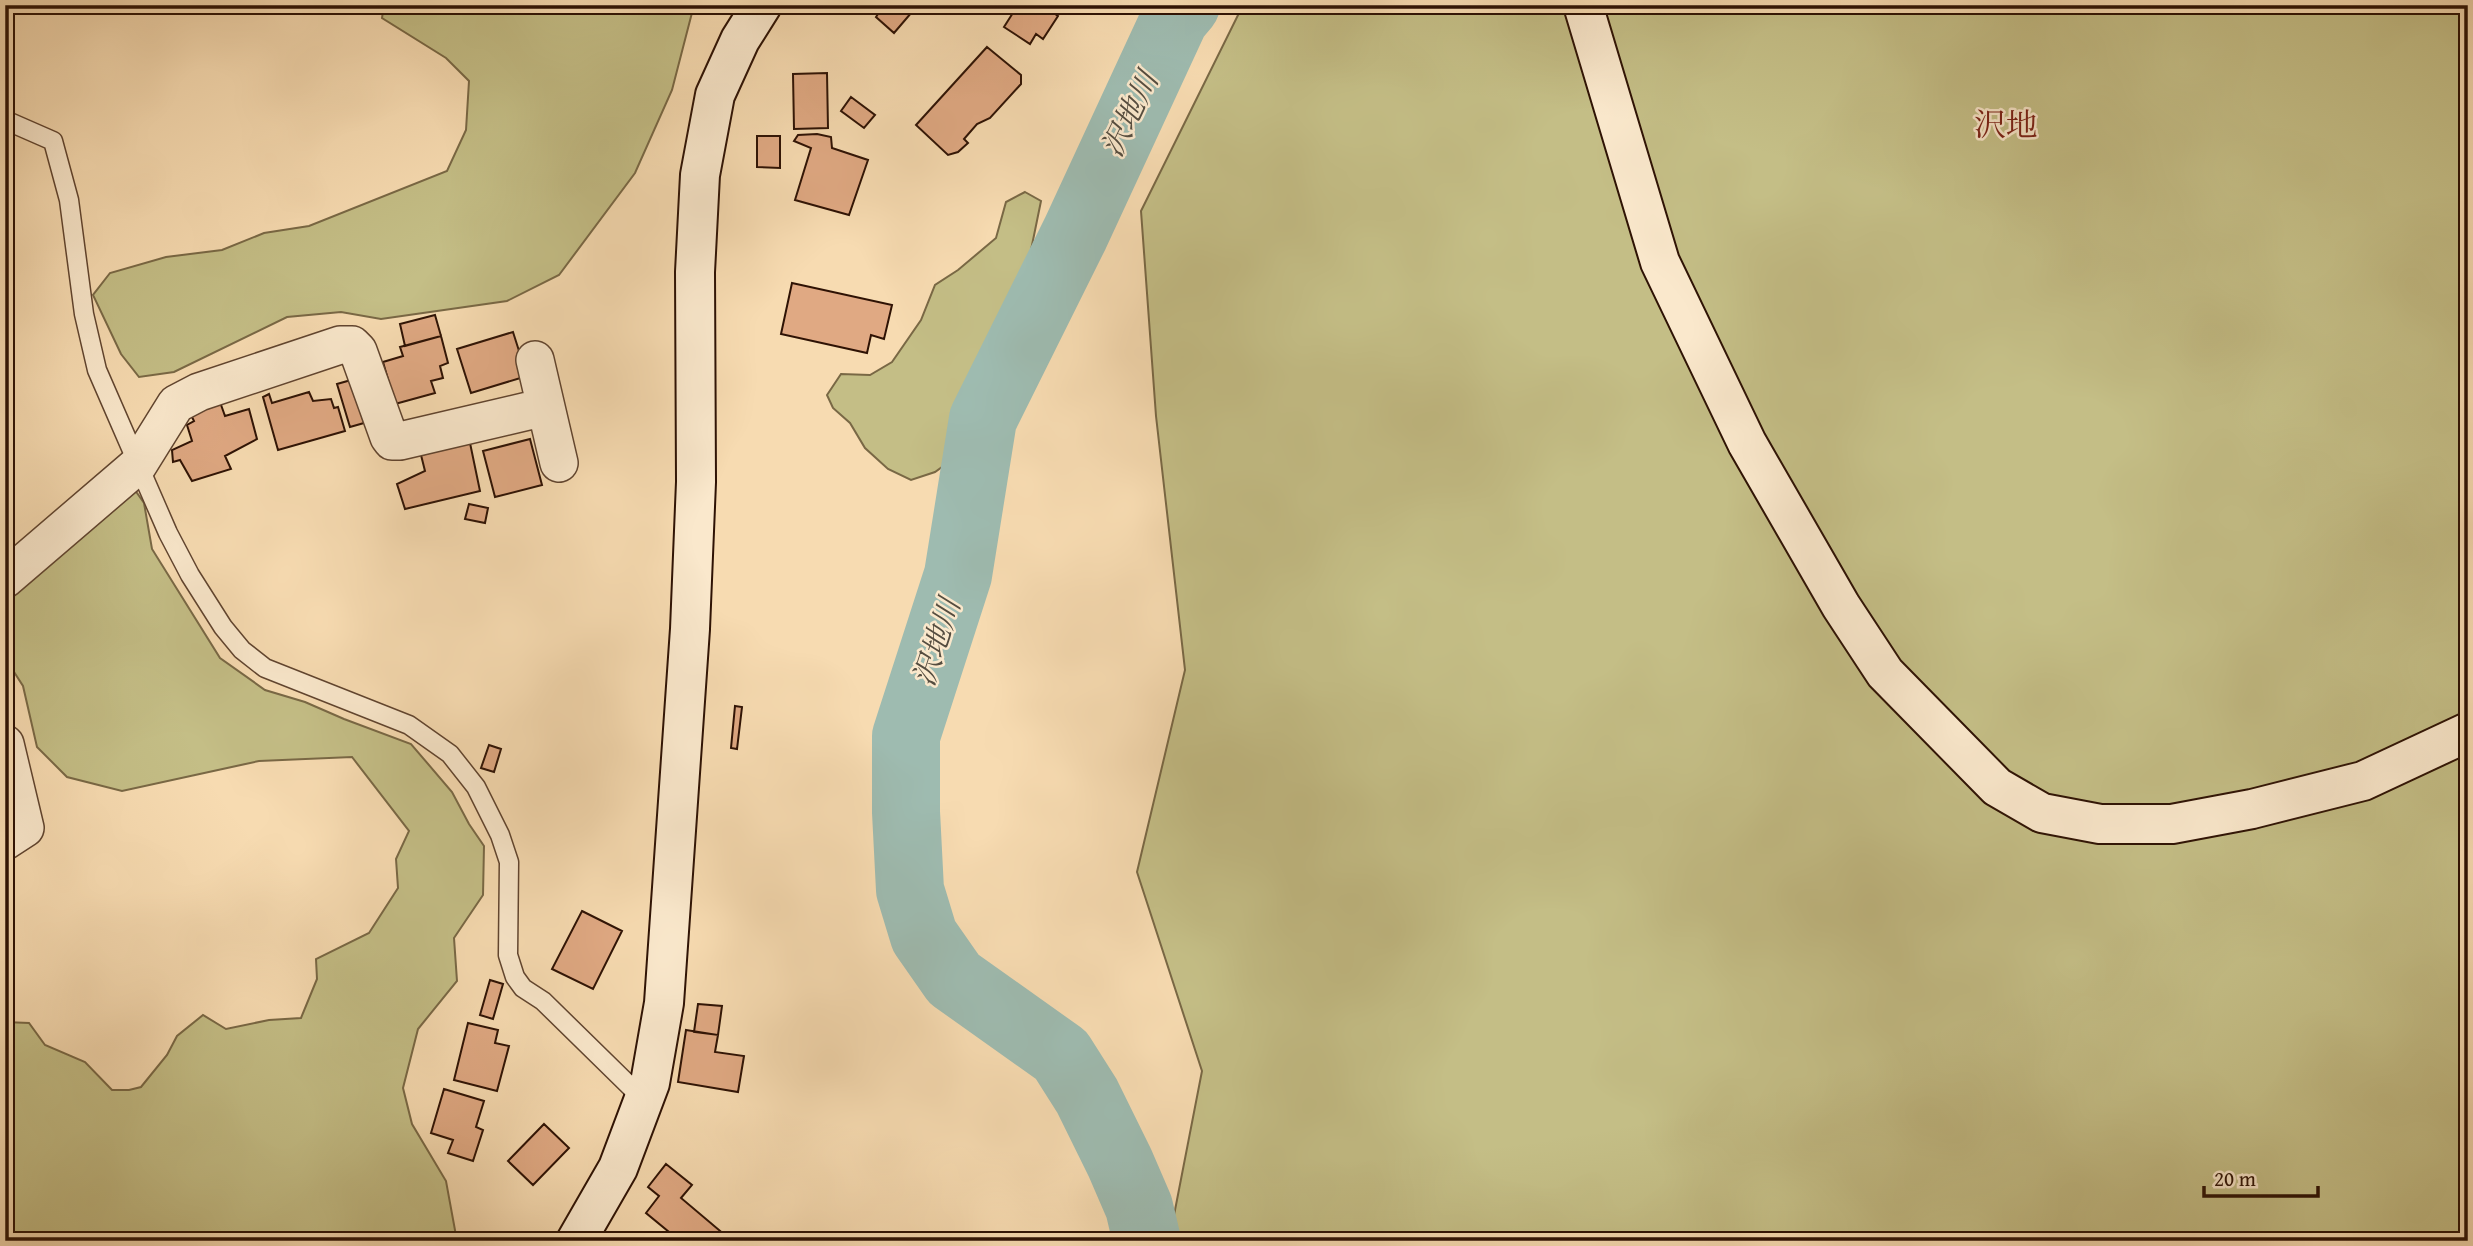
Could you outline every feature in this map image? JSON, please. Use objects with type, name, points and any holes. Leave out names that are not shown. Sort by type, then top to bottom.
[{"type":"street","points":[[576,1241],[618,1168],[650,1083],[664,1003],[690,629],[696,482],[695,272],[700,176],[715,95],[740,40],[762,5]]},
{"type":"street","points":[[1583,5],[1660,262],[1747,443],[1842,606],[1885,673],[1997,787],[2042,813],[2100,824],[2172,824],[2252,809],[2363,781],[2468,732]]},
{"type":"street","points":[[5,579],[138,465],[176,404],[199,392],[340,345],[352,345],[358,351],[392,440],[400,441],[545,407]]},
{"type":"street","points":[[535,360],[559,463]]},
{"type":"street","points":[[5,744],[25,828],[5,841]]},
{"type":"lane","points":[[5,120],[53,141],[69,200],[84,314],[97,370],[168,533],[190,575],[223,627],[242,650],[265,668],[409,725],[450,754],[476,787],[500,835],[509,862],[508,955],[515,977],[523,988],[543,1001],[643,1100]]},
{"type":"shaded area","points":[[384,5],[694,5],[672,90],[635,173],[559,275],[507,301],[381,319],[341,312],[287,317],[174,372],[139,377],[121,354],[93,295],[110,273],[166,257],[222,250],[264,233],[309,226],[447,171],[466,130],[469,81],[446,58],[382,18]]},
{"type":"shaded area","points":[[1243,5],[2468,5],[2468,1241],[1169,1241],[1202,1071],[1137,872],[1185,670],[1156,416],[1141,211]]},
{"type":"shaded area","points":[[1025,192],[1041,201],[1031,250],[1014,303],[981,361],[972,411],[958,435],[953,459],[935,472],[911,480],[888,469],[865,448],[850,423],[833,408],[827,395],[841,374],[870,375],[892,362],[921,320],[935,285],[958,270],[996,238],[1006,202]]},
{"type":"shaded area","points":[[130,483],[144,503],[152,549],[220,658],[265,690],[305,702],[411,744],[452,792],[484,846],[483,895],[454,938],[457,981],[418,1029],[403,1088],[412,1124],[446,1181],[457,1241],[18,1241],[5,1217],[5,1022],[29,1023],[45,1045],[85,1062],[112,1090],[129,1090],[141,1087],[167,1055],[177,1036],[203,1015],[226,1029],[269,1020],[301,1018],[317,979],[316,959],[369,933],[398,888],[396,859],[409,831],[352,757],[259,761],[122,791],[67,777],[37,747],[23,686],[5,658],[5,591]]},
{"type":"building","points":[[884,5],[918,5],[894,33],[876,17]]},
{"type":"building","points":[[1018,5],[1042,5],[1058,16],[1043,39],[1036,34],[1030,44],[1004,27]]},
{"type":"building","points":[[987,47],[1021,75],[1021,84],[990,118],[977,124],[964,139],[968,143],[958,152],[948,155],[916,125]]},
{"type":"building","points":[[827,73],[828,128],[794,129],[793,74]]},
{"type":"building","points":[[851,97],[875,115],[864,128],[841,111]]},
{"type":"building","points":[[817,134],[831,137],[832,148],[868,160],[849,215],[795,200],[811,148],[794,141],[798,135]]},
{"type":"building","points":[[757,136],[780,136],[780,168],[757,167]]},
{"type":"building","points":[[792,283],[892,305],[884,339],[871,335],[867,353],[781,334]]},
{"type":"building","points":[[435,315],[441,336],[405,346],[400,324]]},
{"type":"building","points":[[513,332],[527,376],[471,393],[457,349]]},
{"type":"building","points":[[441,336],[448,363],[440,366],[443,378],[431,381],[435,393],[395,404],[383,362],[403,356],[400,347]]},
{"type":"building","points":[[351,380],[364,423],[350,427],[337,384]]},
{"type":"building","points":[[309,392],[313,401],[331,399],[334,408],[338,407],[345,431],[278,450],[263,397],[269,394],[272,403]]},
{"type":"building","points":[[220,402],[225,416],[249,409],[257,439],[225,456],[231,469],[192,481],[180,460],[173,462],[172,450],[192,441],[187,425],[194,421],[190,413]]},
{"type":"building","points":[[530,439],[542,485],[495,497],[483,451]]},
{"type":"building","points":[[470,443],[480,491],[405,509],[397,484],[425,471],[421,455]]},
{"type":"building","points":[[469,504],[488,508],[485,523],[465,519]]},
{"type":"building","points":[[735,706],[742,707],[737,749],[731,748]]},
{"type":"building","points":[[489,745],[501,749],[494,772],[481,768]]},
{"type":"building","points":[[582,911],[622,931],[593,989],[552,969]]},
{"type":"building","points":[[490,980],[503,984],[493,1019],[480,1015]]},
{"type":"building","points":[[698,1004],[722,1006],[718,1035],[694,1032]]},
{"type":"building","points":[[468,1023],[498,1030],[495,1043],[509,1046],[497,1091],[454,1080]]},
{"type":"building","points":[[686,1030],[718,1035],[715,1052],[744,1056],[738,1092],[678,1082]]},
{"type":"building","points":[[444,1089],[484,1101],[476,1127],[483,1130],[473,1161],[448,1153],[453,1140],[431,1133]]},
{"type":"building","points":[[544,1124],[569,1148],[533,1185],[508,1161]]},
{"type":"building","points":[[666,1164],[692,1185],[681,1198],[732,1241],[680,1241],[646,1213],[659,1196],[648,1187]]},
{"type":"waterway","name":"沢地川","points":[[1147,1241],[1139,1207],[1120,1163],[1087,1096],[1061,1055],[954,979],[924,936],[910,890],[906,736],[958,575],[983,419],[1075,234],[1175,18],[1186,5]]},
{"type":"district","name":"沢地","points":[[2006,124]]}]
